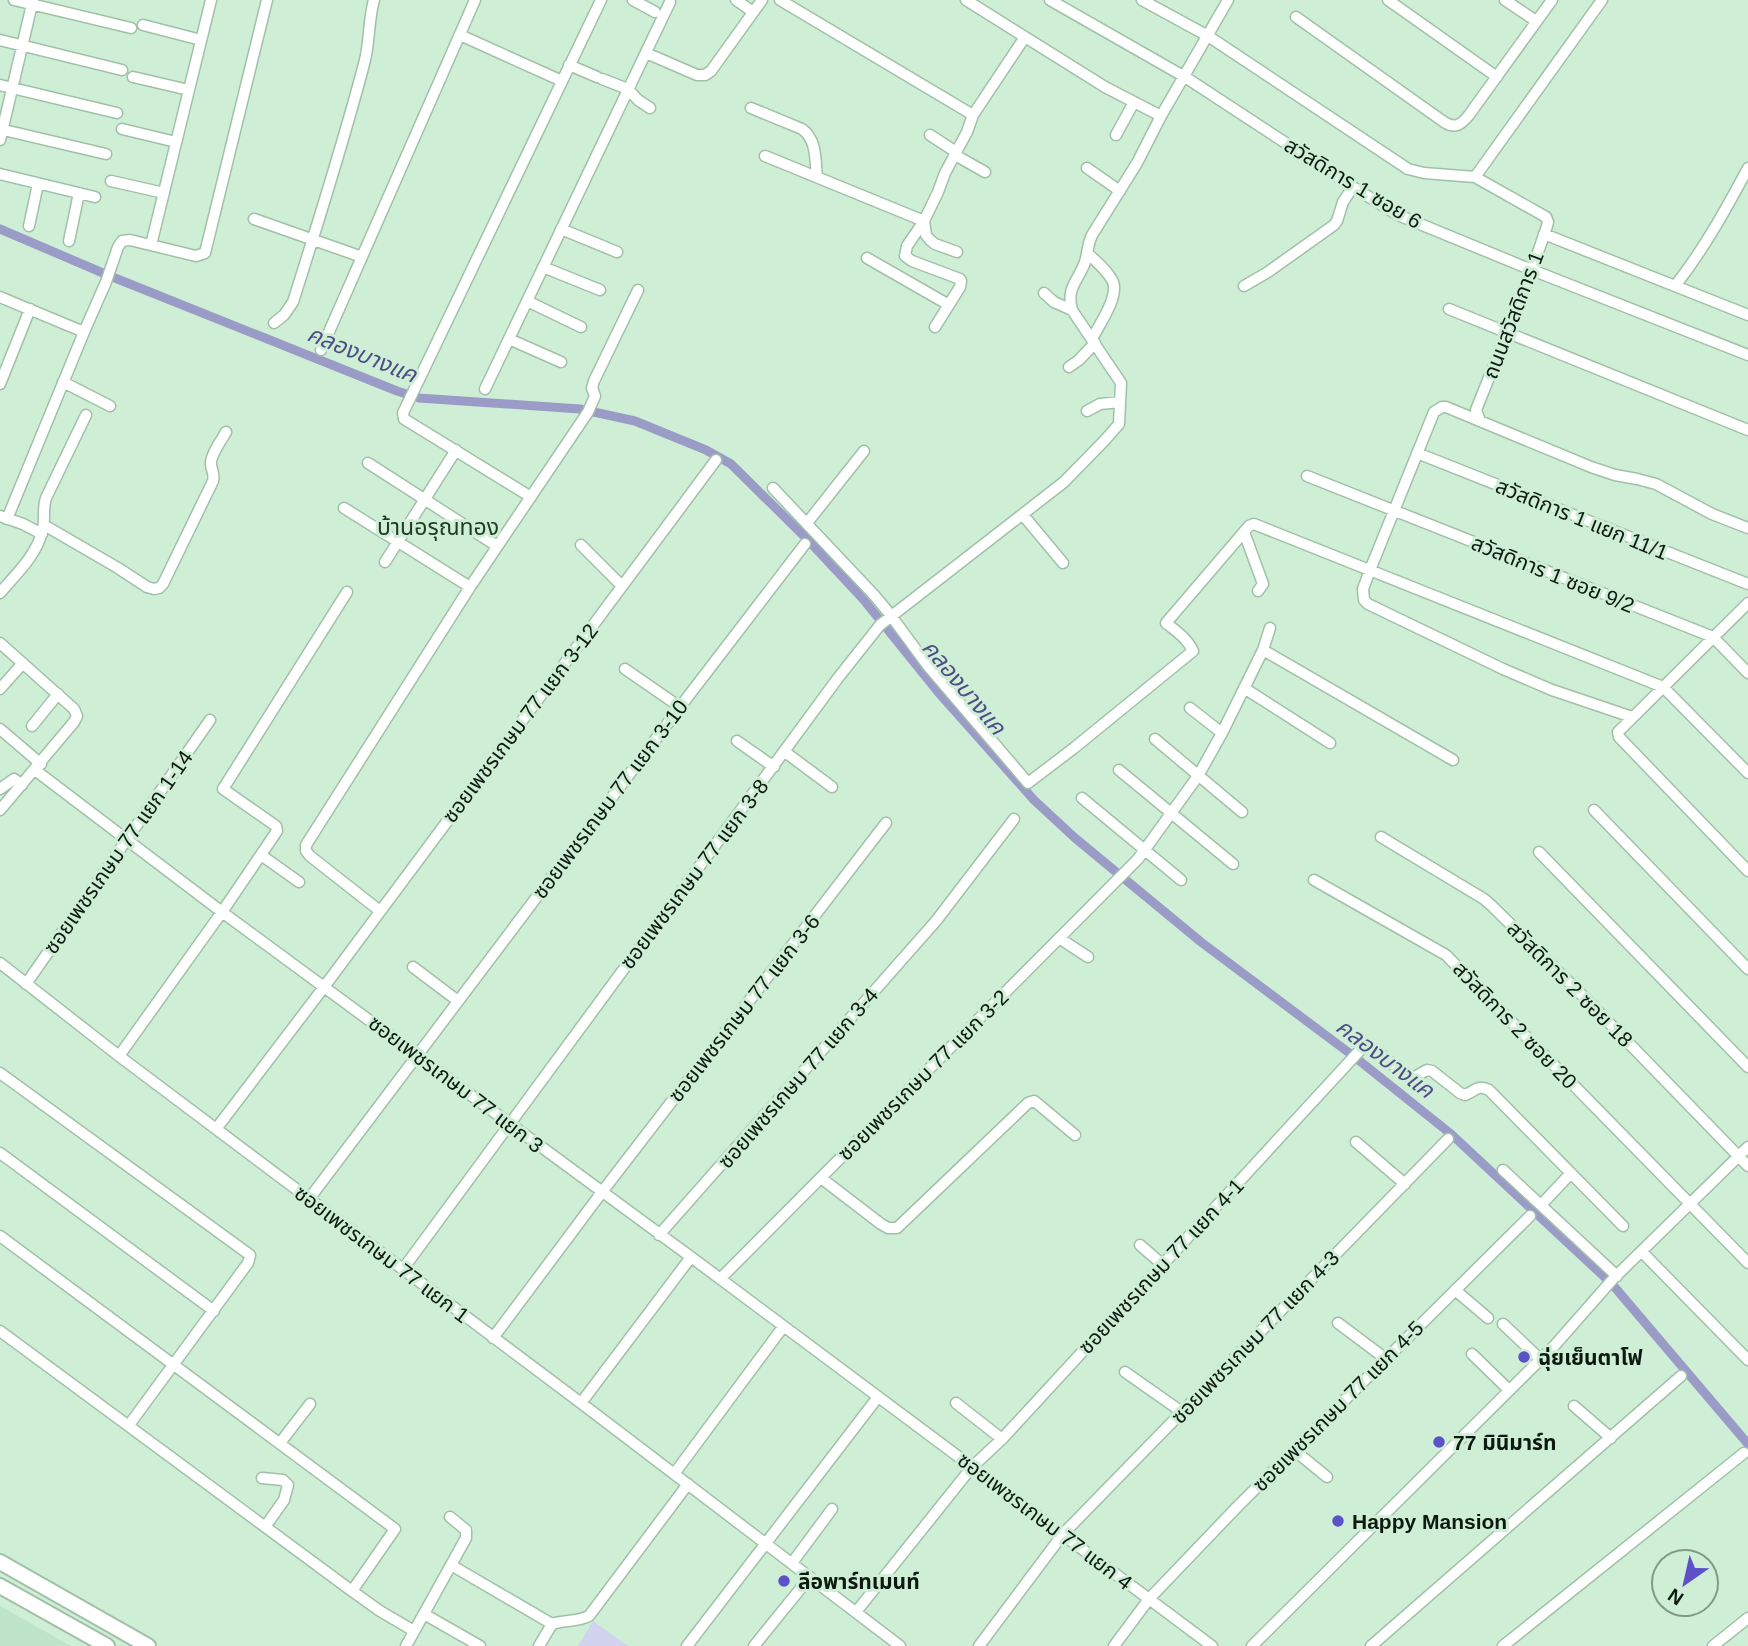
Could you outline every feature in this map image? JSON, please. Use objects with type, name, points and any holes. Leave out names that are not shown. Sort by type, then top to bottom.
[{"type":"main road","points":[[0,1562],[148,1646]]},
{"type":"main road","points":[[0,1586],[107,1646]]},
{"type":"street","points":[[14,0],[32,2],[131,28]]},
{"type":"street","points":[[151,246],[211,0]]},
{"type":"street","points":[[226,432],[211,459],[214,472],[212,481],[159,588],[147,587],[118,568],[43,530],[3,517],[106,282],[119,244],[130,240],[197,256],[205,253],[267,0]]},
{"type":"street","points":[[274,323],[293,302],[336,166],[366,57],[374,0]]},
{"type":"street","points":[[321,350],[475,0]]},
{"type":"street","points":[[531,498],[404,419],[403,413],[601,0]]},
{"type":"street","points":[[633,0],[655,12]]},
{"type":"street","points":[[736,0],[753,12]]},
{"type":"street","points":[[646,52],[697,75],[705,75],[711,71],[762,0]]},
{"type":"street","points":[[780,0],[973,115]]},
{"type":"street","points":[[966,0],[1105,87],[1161,116]]},
{"type":"street","name":"สวัสดิการ 1 ซอย 6","points":[[1049,0],[1185,77],[1353,187],[1407,219],[1748,355]]},
{"type":"street","points":[[1142,0],[1208,36],[1408,169],[1475,177],[1602,0]]},
{"type":"street","points":[[1087,411],[1100,404],[1120,402],[1121,383],[1072,310],[1070,293],[1084,264],[1087,245],[1092,235],[1138,163],[1161,116],[1228,0]]},
{"type":"street","points":[[1388,0],[1497,77]]},
{"type":"street","points":[[1505,0],[1536,21]]},
{"type":"street","points":[[1296,17],[1450,126],[1456,126],[1469,115],[1552,0]]},
{"type":"street","points":[[32,2],[1,133],[106,153]]},
{"type":"street","points":[[485,389],[670,2]]},
{"type":"street","points":[[143,25],[201,40]]},
{"type":"street","points":[[460,35],[562,81]]},
{"type":"street","points":[[935,327],[961,281],[912,261],[905,256],[907,246],[924,221],[973,115],[1025,37]]},
{"type":"street","points":[[0,40],[122,70]]},
{"type":"street","points":[[569,65],[628,89],[650,108]]},
{"type":"street","points":[[133,77],[189,90]]},
{"type":"street","points":[[0,85],[117,113]]},
{"type":"street","points":[[1116,135],[1134,102]]},
{"type":"street","points":[[751,108],[809,134],[813,142],[817,177]]},
{"type":"street","points":[[122,130],[176,142]]},
{"type":"street","points":[[930,135],[985,172]]},
{"type":"street","points":[[765,156],[924,221]]},
{"type":"street","points":[[1087,168],[1120,191]]},
{"type":"street","points":[[1675,286],[1713,232],[1748,168]]},
{"type":"street","points":[[0,174],[95,197]]},
{"type":"street","name":"ถนนสวัสดิการ 1","points":[[1475,177],[1546,218],[1548,226],[1476,410],[1480,421]]},
{"type":"street","points":[[111,181],[164,193]]},
{"type":"street","points":[[29,226],[38,184]]},
{"type":"street","points":[[1244,286],[1334,225],[1343,201],[1353,187]]},
{"type":"street","points":[[69,241],[79,193]]},
{"type":"street","points":[[254,219],[362,257]]},
{"type":"street","points":[[924,221],[926,235],[930,240],[957,252]]},
{"type":"street","points":[[562,229],[617,252]]},
{"type":"street","points":[[1544,234],[1748,315]]},
{"type":"street","points":[[1069,367],[1079,360],[1094,341],[1114,295],[1115,288],[1107,273],[1087,253]]},
{"type":"street","points":[[867,258],[949,305]]},
{"type":"street","points":[[543,267],[600,290]]},
{"type":"street","points":[[380,911],[310,856],[306,845],[470,587],[593,401],[594,381],[638,290]]},
{"type":"street","points":[[1044,293],[1054,302],[1072,310]]},
{"type":"street","points":[[0,297],[84,332]]},
{"type":"street","points":[[527,301],[581,327]]},
{"type":"street","points":[[0,384],[30,309]]},
{"type":"street","points":[[1449,309],[1748,430]]},
{"type":"street","points":[[509,339],[561,362]]},
{"type":"street","points":[[63,382],[110,406]]},
{"type":"street","name":"ซอยเพชรเกษม 77 แยก 3-8","points":[[403,1269],[846,667],[880,625],[1064,482],[1119,424],[1120,402]]},
{"type":"street","points":[[1632,717],[1552,690],[1503,669],[1364,600],[1363,589],[1429,421],[1438,409],[1446,407],[1591,467],[1656,484],[1712,514],[1748,528]]},
{"type":"street","points":[[0,593],[31,556],[43,530],[43,507],[46,498],[86,415]]},
{"type":"street","points":[[385,562],[456,450]]},
{"type":"street","points":[[807,523],[864,451]]},
{"type":"street","name":"สวัสดิการ 1 แยก 11/1","points":[[1417,453],[1748,584]]},
{"type":"street","name":"ซอยเพชรเกษม 77 แยก 3-12","points":[[216,1129],[716,460]]},
{"type":"street","points":[[368,463],[497,547]]},
{"type":"street","name":"สวัสดิการ 1 ซอย 9/2","points":[[1307,476],[1713,638]]},
{"type":"street","points":[[774,488],[891,616],[928,666],[1028,783],[1193,651],[1190,643],[1166,623],[1249,526],[1254,524],[1663,687],[1748,773]]},
{"type":"street","points":[[344,508],[470,587]]},
{"type":"street","points":[[1023,515],[1063,563]]},
{"type":"street","points":[[1244,532],[1263,584],[1258,591]]},
{"type":"street","name":"ซอยเพชรเกษม 77 แยก 3-10","points":[[309,1199],[805,544]]},
{"type":"street","points":[[581,545],[622,586]]},
{"type":"street","points":[[119,1056],[277,831],[276,826],[223,789],[347,592]]},
{"type":"street","points":[[1748,603],[1618,733],[1748,872]]},
{"type":"street","name":"ซอยเพชรเกษม 77 แยก 3-2","points":[[719,1279],[1145,849],[1198,776],[1263,650],[1270,628]]},
{"type":"street","points":[[1713,638],[1748,673]]},
{"type":"street","points":[[0,643],[74,709],[77,716],[75,722],[0,810]]},
{"type":"street","points":[[1263,650],[1453,761]]},
{"type":"street","points":[[0,689],[23,663]]},
{"type":"street","points":[[625,669],[680,707]]},
{"type":"street","points":[[1244,688],[1330,743]]},
{"type":"street","points":[[32,726],[58,694]]},
{"type":"street","points":[[1191,708],[1222,733]]},
{"type":"street","name":"ซอยเพชรเกษม 77 แยก 1-14","points":[[26,984],[210,720]]},
{"type":"street","name":"ซอยเพชรเกษม 77 แยก 3","points":[[0,729],[38,767],[127,840],[878,1397]]},
{"type":"street","points":[[1155,739],[1242,812]]},
{"type":"street","points":[[737,741],[774,767]]},
{"type":"street","points":[[785,752],[832,787]]},
{"type":"street","points":[[1119,770],[1233,864]]},
{"type":"street","points":[[0,789],[14,779],[22,785]]},
{"type":"street","points":[[1083,798],[1181,880]]},
{"type":"street","points":[[1594,810],[1748,969]]},
{"type":"street","name":"ซอยเพชรเกษม 77 แยก 3-4","points":[[659,1235],[936,921],[1014,819]]},
{"type":"street","name":"ซอยเพชรเกษม 77 แยก 3-6","points":[[493,1338],[601,1192],[886,823]]},
{"type":"street","name":"สวัสดิการ 2 ซอย 18","points":[[1381,837],[1492,905],[1748,1166]]},
{"type":"street","points":[[1539,852],[1748,1067]]},
{"type":"street","points":[[261,855],[299,882]]},
{"type":"street","name":"สวัสดิการ 2 ซอย 20","points":[[1314,880],[1446,955],[1748,1263]]},
{"type":"street","points":[[1059,938],[1088,957]]},
{"type":"street","name":"ซอยเพชรเกษม 77 แยก 1","points":[[0,962],[119,1056],[766,1542],[900,1646]]},
{"type":"street","points":[[413,967],[458,1001]]},
{"type":"street","name":"ซอยเพชรเกษม 77 แยก 4-1","points":[[856,1612],[972,1467],[1002,1439],[1363,1047],[1368,1046],[1411,1079],[1427,1070],[1465,1095],[1479,1087],[1489,1090],[1571,1173]]},
{"type":"street","points":[[0,1073],[250,1255],[248,1263],[129,1426]]},
{"type":"street","points":[[821,1178],[881,1224],[888,1228],[897,1228],[1028,1103],[1034,1101],[1074,1135]]},
{"type":"street","name":"ซอยเพชรเกษม 77 แยก 4-3","points":[[979,1646],[1063,1534],[1448,1139]]},
{"type":"street","points":[[1356,1142],[1405,1184]]},
{"type":"street","points":[[1252,1646],[1748,1147]]},
{"type":"street","points":[[0,1153],[214,1311]]},
{"type":"street","points":[[1503,1170],[1617,1276]]},
{"type":"street","points":[[1541,1205],[1571,1173],[1623,1226]]},
{"type":"street","name":"ซอยเพชรเกษม 77 แยก 4-5","points":[[1114,1646],[1149,1599],[1294,1450],[1530,1216]]},
{"type":"street","points":[[0,1236],[396,1529],[352,1591]]},
{"type":"street","points":[[1140,1245],[1163,1265]]},
{"type":"street","points":[[1642,1251],[1748,1360]]},
{"type":"street","points":[[581,1403],[691,1257]]},
{"type":"street","points":[[1455,1290],[1488,1318]]},
{"type":"street","points":[[1338,1323],[1386,1359]]},
{"type":"street","points":[[1503,1324],[1540,1359]]},
{"type":"street","points":[[674,1474],[783,1326]]},
{"type":"street","points":[[0,1331],[352,1591],[414,1631]]},
{"type":"street","points":[[1472,1354],[1509,1390]]},
{"type":"street","points":[[1125,1372],[1182,1412]]},
{"type":"street","points":[[1371,1646],[1681,1376]]},
{"type":"street","points":[[688,1646],[878,1397]]},
{"type":"street","name":"ซอยเพชรเกษม 77 แยก 4","points":[[878,1397],[1212,1646]]},
{"type":"street","points":[[956,1403],[1002,1439]]},
{"type":"street","points":[[280,1443],[310,1404]]},
{"type":"street","points":[[1574,1406],[1611,1438]]},
{"type":"street","points":[[1294,1450],[1327,1477]]},
{"type":"street","points":[[1503,1646],[1744,1452]]},
{"type":"street","points":[[262,1478],[284,1480],[288,1485],[284,1500],[265,1527]]},
{"type":"street","points":[[539,1646],[552,1624],[589,1616],[688,1484]]},
{"type":"street","points":[[792,1563],[832,1509]]},
{"type":"street","points":[[406,1646],[466,1538],[463,1526],[450,1517]]},
{"type":"street","points":[[451,1565],[552,1624]]},
{"type":"street","points":[[754,1646],[810,1577]]},
{"type":"street","points":[[424,1614],[480,1646]]},
{"type":"street","points":[[1713,1646],[1748,1618]]},
{"type":"shaded area","points":[[0,1606],[71,1646],[0,1646]]},
{"type":"shaded area","points":[[593,1621],[628,1646],[578,1646]]},
{"type":"waterway","name":"คลองบางแค","points":[[0,229],[397,391],[419,398],[580,409],[635,421],[706,450],[731,464],[863,599],[938,692],[1034,800],[1075,838],[1201,942],[1356,1058],[1451,1134],[1612,1284],[1748,1444]]},
{"type":"place","name":"ฉุ่ยเย็นตาโฟ","points":[[1524,1357]]},
{"type":"place","name":"77 มินิมาร์ท","points":[[1439,1442]]},
{"type":"place","name":"Happy Mansion","points":[[1338,1521]]},
{"type":"place","name":"ลีอพาร์ทเมนท์","points":[[784,1581]]},
{"type":"district","name":"บ้านอรุณทอง","points":[[438,527]]}]
